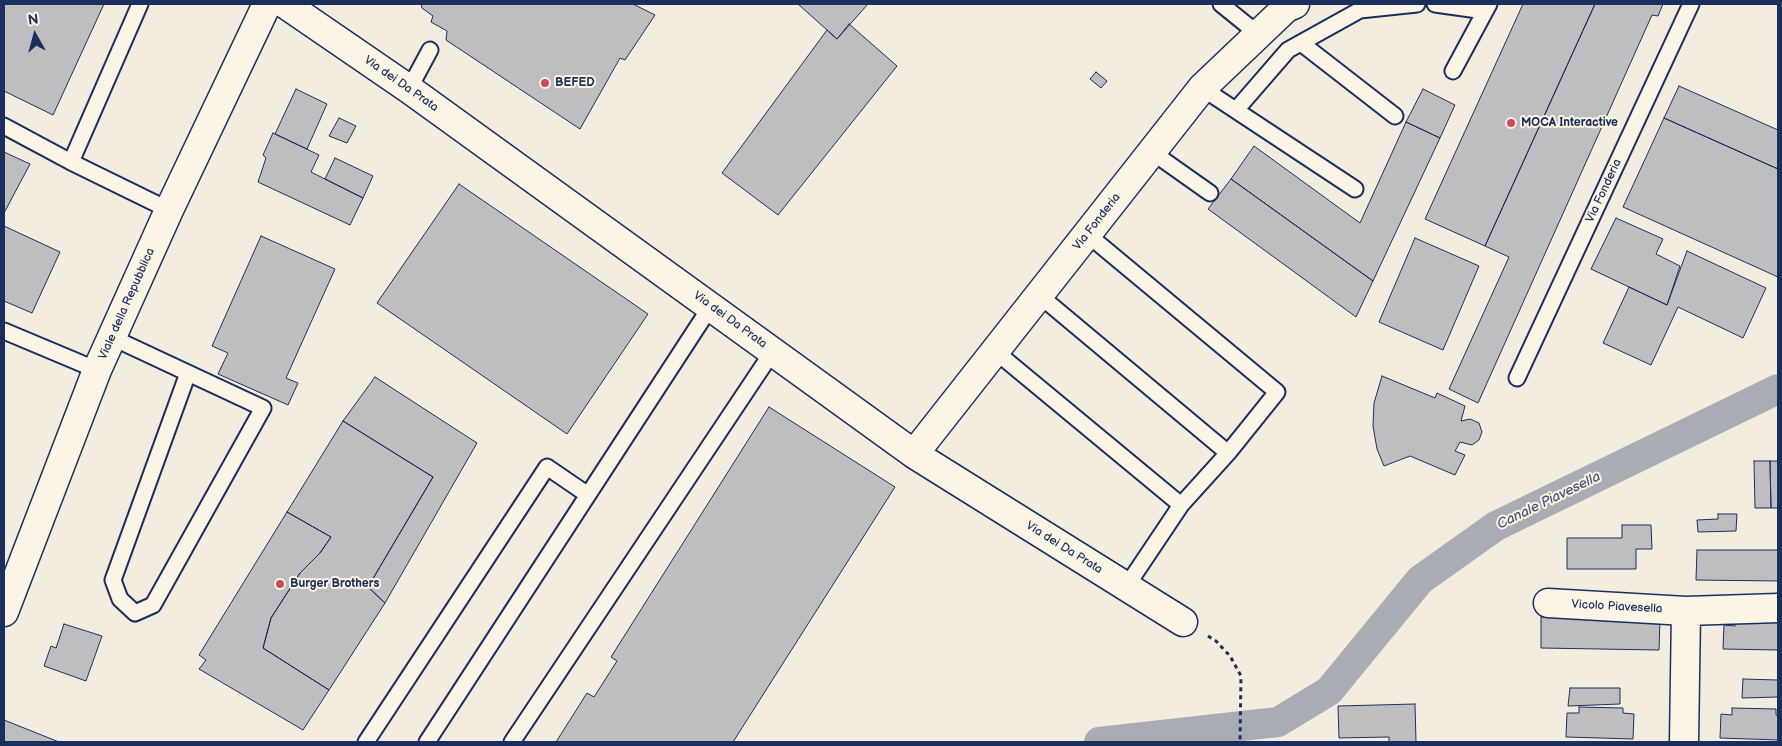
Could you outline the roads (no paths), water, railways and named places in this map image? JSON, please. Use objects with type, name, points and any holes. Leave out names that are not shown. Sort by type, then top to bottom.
[{"type":"street","name":"Viale della Repubblica","points":[[4,612],[111,337],[267,4]]},
{"type":"street","name":"Via dei Da Prata","points":[[285,4],[409,89],[914,454],[1183,622]]},
{"type":"street","name":"Via Fonderia","points":[[914,454],[1202,88],[1286,8],[1295,4]]},
{"type":"street","name":"Vicolo Piavesella","points":[[1548,603],[1686,611],[1778,608]]},
{"type":"street","points":[[1684,742],[1686,611]]},
{"type":"lane","points":[[71,162],[140,4]]},
{"type":"lane","points":[[1221,4],[1258,34]]},
{"type":"lane","points":[[1236,110],[1288,50],[1360,10],[1417,4]]},
{"type":"lane","points":[[1435,4],[1487,7],[1453,71]]},
{"type":"lane","name":"Via Fonderia","points":[[1517,378],[1691,4]]},
{"type":"lane","points":[[1301,43],[1395,116]]},
{"type":"lane","points":[[409,89],[430,50]]},
{"type":"lane","points":[[1202,88],[1355,189]]},
{"type":"lane","points":[[4,126],[71,162],[169,210]]},
{"type":"lane","points":[[1152,152],[1210,193]]},
{"type":"lane","points":[[1087,234],[1277,392],[1228,453],[1181,505],[1126,587]]},
{"type":"lane","points":[[1039,295],[1228,453]]},
{"type":"lane","points":[[427,742],[711,306]]},
{"type":"lane","points":[[4,331],[97,370]]},
{"type":"lane","points":[[111,337],[263,408],[153,605],[135,612],[120,598],[113,580],[188,373]]},
{"type":"lane","points":[[512,742],[772,351]]},
{"type":"lane","points":[[995,351],[1181,505]]},
{"type":"lane","points":[[366,742],[547,466],[588,495]]},
{"type":"waterway","name":"Canale Piavesella","points":[[1099,742],[1278,722],[1329,691],[1420,580],[1496,526],[1778,389]]},
{"type":"place","name":"BEFED","points":[[545,83]]},
{"type":"place","name":"MOCA Interactive","points":[[1511,123]]},
{"type":"place","name":"Burger Brothers","points":[[280,584]]}]
